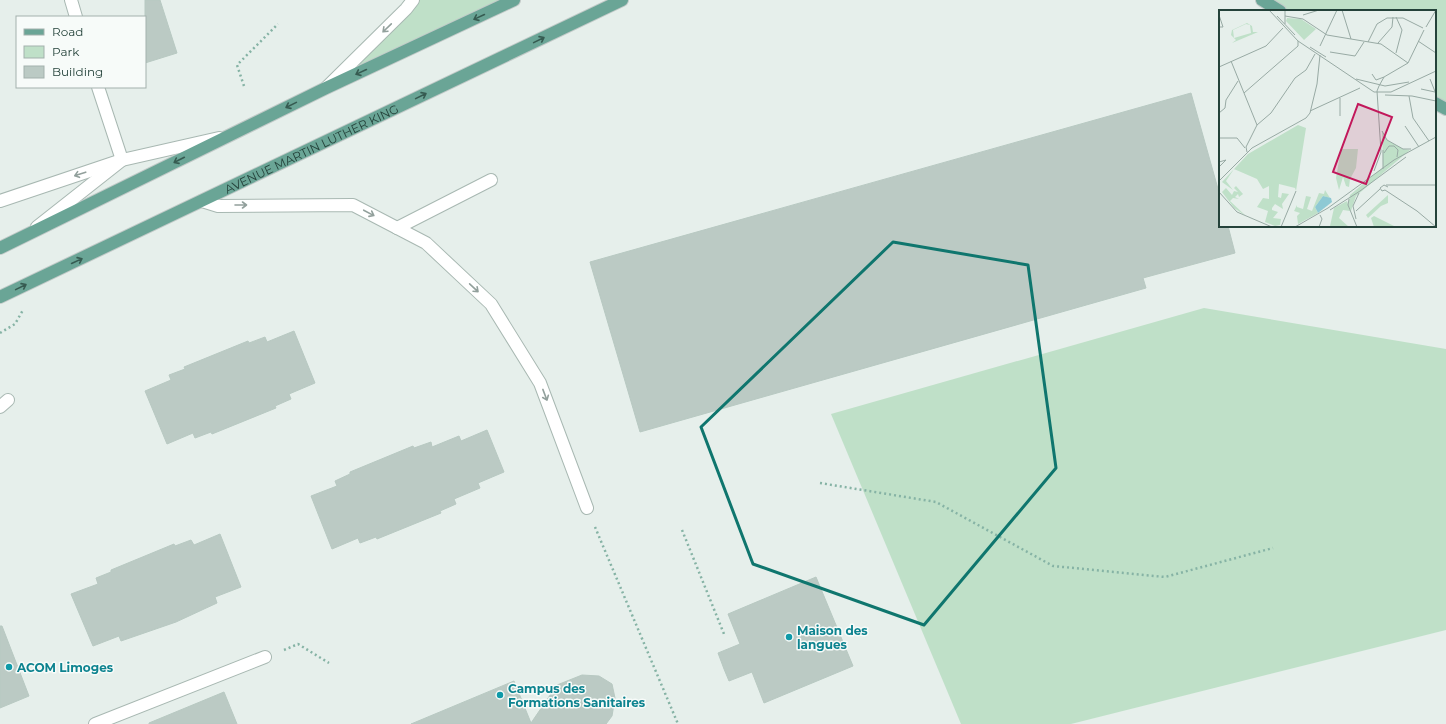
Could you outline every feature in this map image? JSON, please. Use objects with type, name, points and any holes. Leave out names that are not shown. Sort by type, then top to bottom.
[{"type":"main road","points":[[0,248],[226,136],[514,0]]},
{"type":"main road","name":"AVENUE MARTIN LUTHER KING","points":[[0,297],[622,0]]},
{"type":"main road","points":[[1262,0],[1278,10]]},
{"type":"main road","points":[[1436,104],[1446,110]]},
{"type":"street","points":[[71,0],[76,16]]},
{"type":"street","points":[[326,88],[406,9],[413,0]]},
{"type":"street","points":[[98,88],[122,160]]},
{"type":"street","points":[[0,201],[122,160],[226,136]]},
{"type":"street","points":[[22,238],[122,160]]},
{"type":"street","points":[[397,228],[491,180]]},
{"type":"street","points":[[202,201],[218,206],[353,205],[426,243],[491,304],[540,383],[587,508]]},
{"type":"street","points":[[95,724],[265,657]]},
{"type":"path","points":[[244,86],[237,65],[278,24]]},
{"type":"path","points":[[820,483],[936,502],[1053,566],[1165,577],[1273,548]]},
{"type":"path","points":[[587,508],[678,724]]},
{"type":"path","points":[[682,530],[724,634]]},
{"type":"path","points":[[265,657],[298,644],[329,663]]},
{"type":"highlighted area","points":[[893,242],[1028,265],[1056,468],[924,625],[753,564],[701,427]]},
{"type":"green space","points":[[413,0],[514,0],[326,88]]},
{"type":"green space","points":[[1262,0],[1446,0],[1446,109],[1436,104],[1436,10],[1278,10]]},
{"type":"green space","points":[[1204,308],[1446,349],[1446,630],[1071,724],[961,724],[831,414]]},
{"type":"building","points":[[145,0],[160,0],[177,53],[146,63]]},
{"type":"building","points":[[1191,93],[1219,192],[1219,227],[1228,227],[1235,253],[1143,278],[1146,288],[640,432],[590,262]]},
{"type":"building","points":[[294,331],[315,383],[289,394],[291,399],[275,406],[276,408],[212,434],[211,432],[195,438],[193,433],[167,444],[145,391],[171,380],[169,375],[185,369],[184,367],[248,341],[249,343],[265,337],[267,342]]},
{"type":"building","points":[[487,430],[504,472],[478,483],[480,488],[454,499],[456,504],[440,511],[441,513],[377,539],[376,537],[360,543],[358,538],[332,549],[311,496],[337,486],[335,481],[350,474],[350,472],[413,446],[414,448],[431,442],[432,447],[459,436],[461,441]]},
{"type":"building","points":[[220,534],[241,587],[215,597],[217,603],[176,622],[121,641],[119,636],[93,646],[71,594],[98,584],[96,578],[111,572],[111,570],[174,544],[175,546],[191,540],[194,545]]},
{"type":"building","name":"Maison des langues","points":[[816,577],[853,666],[764,703],[752,672],[729,681],[724,669],[718,653],[740,644],[728,614]]},
{"type":"building","name":"ACOM Limoges","points":[[0,626],[2,626],[29,696],[0,708]]},
{"type":"building","points":[[582,675],[599,676],[612,684],[615,698],[612,716],[606,724],[411,724],[514,681],[531,723],[557,685]]},
{"type":"building","points":[[224,692],[237,724],[149,724],[149,723]]},
{"type":"place","name":"Maison des langues","points":[[789,637]]},
{"type":"place","name":"ACOM Limoges","points":[[9,667]]},
{"type":"place","name":"Campus des Formations Sanitaires","points":[[500,695]]}]
